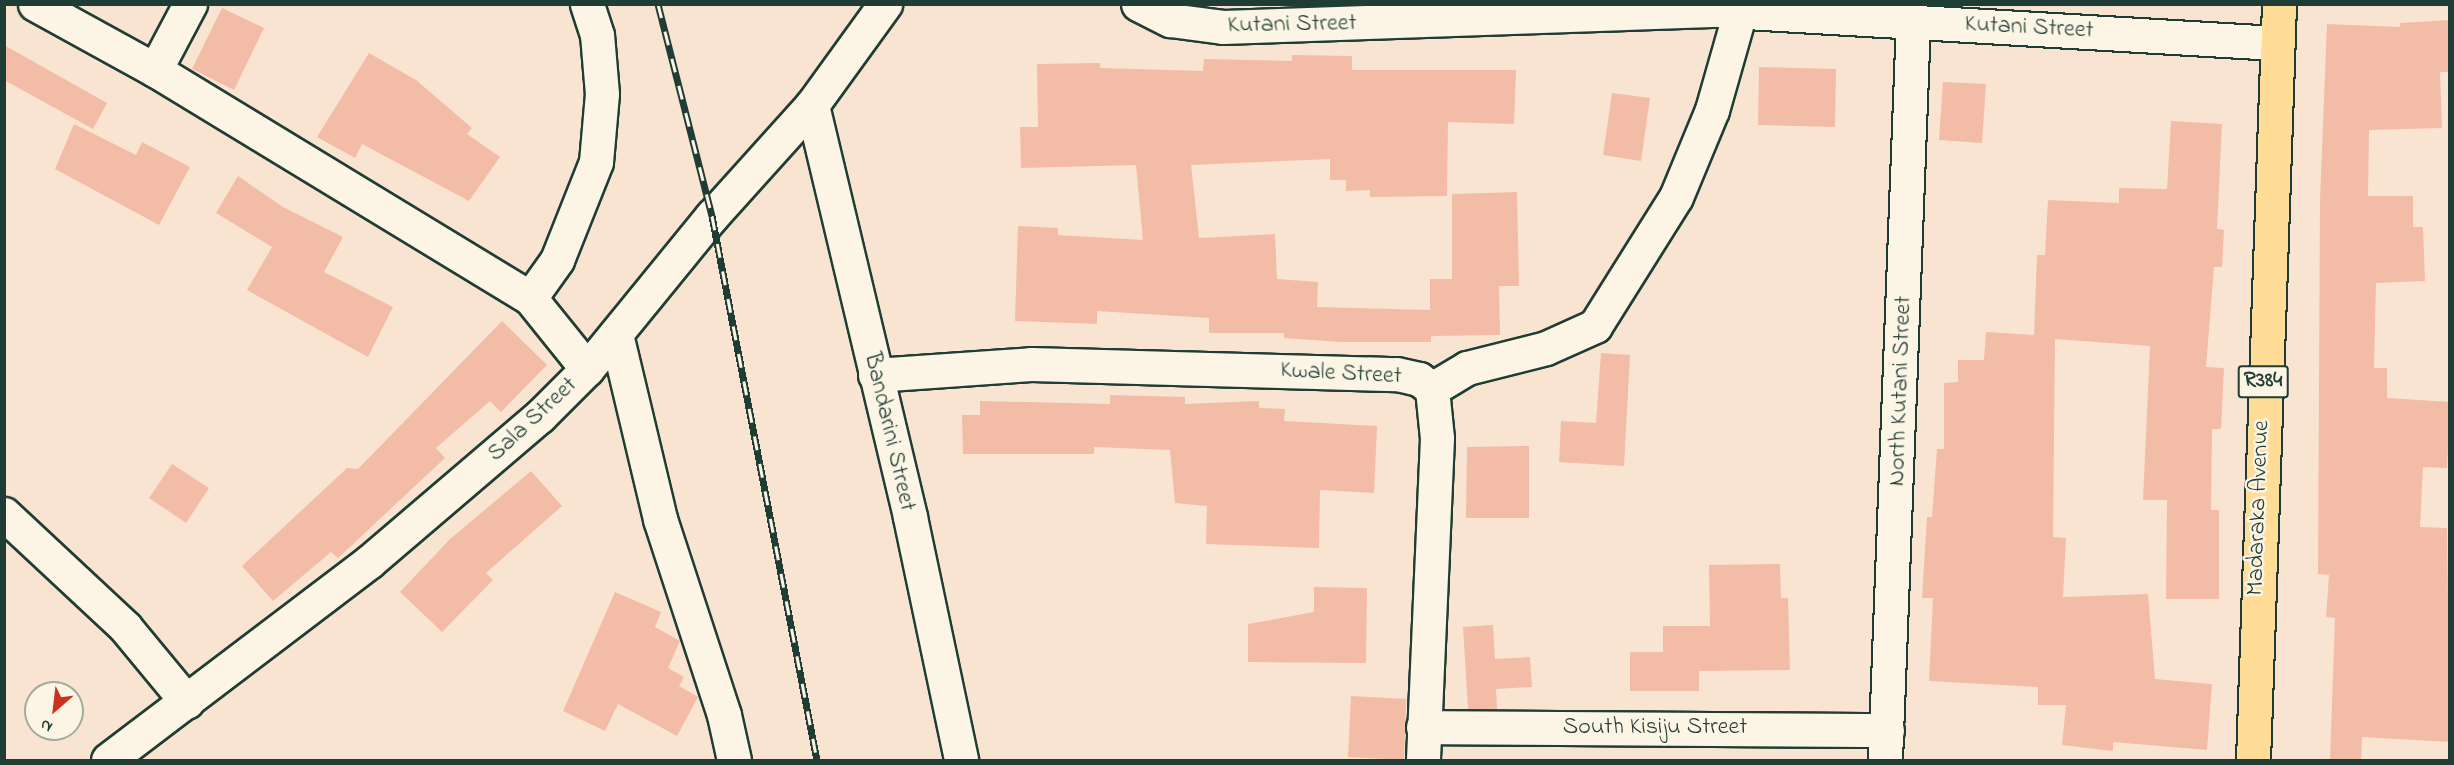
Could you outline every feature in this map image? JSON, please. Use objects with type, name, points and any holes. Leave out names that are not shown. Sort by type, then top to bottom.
[{"type":"main road","name":"Madaraka Avenue","points":[[2253,760],[2279,4]]},
{"type":"street","points":[[35,4],[156,70],[530,298],[587,369]]},
{"type":"street","points":[[156,70],[190,4]]},
{"type":"street","points":[[530,298],[557,260],[596,162],[602,94],[597,35],[587,4]]},
{"type":"street","name":"Sala Street","points":[[108,760],[187,702],[467,481],[587,369],[812,105],[885,4]]},
{"type":"street","name":"Kutani Street","points":[[1138,4],[1170,20],[1223,27],[1721,9],[2276,43]]},
{"type":"street","points":[[1432,389],[1467,368],[1546,348],[1594,326],[1676,197],[1712,110],[1721,9]]},
{"type":"street","name":"North Kutani Street","points":[[1886,745],[1913,22]]},
{"type":"street","name":"Bandarini Street","points":[[812,105],[961,760]]},
{"type":"street","points":[[616,334],[660,519],[734,760]]},
{"type":"street","name":"Kwale Street","points":[[875,375],[1031,364],[1397,374],[1419,379],[1432,389],[1437,438],[1423,760]]},
{"type":"street","points":[[4,514],[125,627],[187,702]]},
{"type":"street","name":"South Kisiju Street","points":[[1423,727],[1886,745]]},
{"type":"building","points":[[222,8],[264,28],[234,90],[192,69]]},
{"type":"building","points":[[2450,20],[2450,72],[2440,72],[2442,128],[2369,130],[2368,196],[2413,196],[2413,227],[2423,227],[2425,281],[2376,283],[2374,368],[2387,368],[2387,398],[2450,402],[2447,468],[2423,467],[2420,527],[2447,528],[2450,742],[2362,737],[2361,760],[2330,760],[2335,618],[2326,617],[2329,575],[2318,574],[2320,200],[2327,24],[2400,27],[2400,23]]},
{"type":"building","points":[[4,45],[107,103],[93,129],[4,80]]},
{"type":"building","points":[[369,53],[416,80],[472,128],[467,134],[500,157],[469,201],[362,144],[355,158],[317,137]]},
{"type":"building","points":[[1292,55],[1352,56],[1352,70],[1516,70],[1514,124],[1448,122],[1447,196],[1370,197],[1370,190],[1346,191],[1346,180],[1330,180],[1330,159],[1191,165],[1199,238],[1275,234],[1277,279],[1318,282],[1317,307],[1430,310],[1430,279],[1452,279],[1452,194],[1517,192],[1519,286],[1499,286],[1500,335],[1431,336],[1431,342],[1341,342],[1284,338],[1284,333],[1209,333],[1209,318],[1097,311],[1097,324],[1015,321],[1018,226],[1058,228],[1058,235],[1143,240],[1136,165],[1021,168],[1020,127],[1038,127],[1037,64],[1100,63],[1100,68],[1203,71],[1204,59],[1292,61]]},
{"type":"building","points":[[1759,67],[1836,69],[1835,127],[1758,125]]},
{"type":"building","points":[[1943,82],[1986,84],[1982,143],[1939,140]]},
{"type":"building","points":[[1612,93],[1650,98],[1641,161],[1603,155]]},
{"type":"building","points":[[2171,121],[2222,124],[2217,229],[2224,230],[2222,267],[2214,267],[2206,367],[2224,368],[2221,429],[2212,429],[2211,510],[2219,510],[2219,599],[2166,599],[2167,500],[2143,500],[2150,346],[2055,339],[2053,537],[2066,538],[2063,597],[2148,594],[2155,679],[2212,684],[2207,750],[2113,742],[2113,751],[2062,745],[2066,705],[2038,705],[2038,687],[1929,681],[1933,598],[1922,598],[1927,517],[1932,517],[1937,449],[1944,449],[1944,383],[1958,382],[1958,360],[1984,360],[1986,332],[2034,335],[2037,255],[2045,255],[2048,200],[2119,203],[2119,188],[2167,189]]},
{"type":"building","points":[[74,124],[136,155],[142,142],[190,167],[159,225],[55,169]]},
{"type":"building","points":[[238,176],[283,207],[343,237],[324,272],[393,307],[368,357],[247,290],[272,247],[216,213]]},
{"type":"building","points":[[502,321],[547,365],[501,412],[490,401],[436,448],[445,458],[338,558],[331,552],[273,601],[242,566],[347,468],[358,469]]},
{"type":"building","points":[[1601,353],[1630,355],[1624,466],[1559,462],[1561,421],[1596,423]]},
{"type":"building","points":[[1110,395],[1185,397],[1185,404],[1259,401],[1259,408],[1285,409],[1284,421],[1377,426],[1374,493],[1320,490],[1319,548],[1206,544],[1207,506],[1175,503],[1170,450],[1094,447],[1094,454],[963,454],[962,415],[980,415],[980,401],[1110,404]]},
{"type":"building","points":[[1529,446],[1529,518],[1466,518],[1467,447]]},
{"type":"building","points":[[172,464],[209,488],[186,523],[149,498]]},
{"type":"building","points":[[531,471],[562,506],[486,573],[493,580],[442,632],[400,592],[450,539]]},
{"type":"building","points":[[1780,564],[1781,598],[1788,598],[1790,670],[1699,671],[1699,691],[1630,691],[1630,652],[1663,652],[1663,626],[1710,626],[1709,565]]},
{"type":"building","points":[[1314,587],[1367,588],[1366,663],[1248,662],[1248,624],[1314,612]]},
{"type":"building","points":[[615,592],[661,612],[655,627],[680,641],[668,668],[684,677],[679,686],[698,697],[677,736],[618,704],[605,731],[563,711]]},
{"type":"building","points":[[1493,625],[1495,659],[1530,657],[1532,687],[1496,689],[1497,709],[1468,709],[1463,627]]},
{"type":"building","points":[[1351,696],[1406,699],[1404,760],[1348,757]]},
{"type":"railway","points":[[658,4],[712,216],[817,760]]}]
